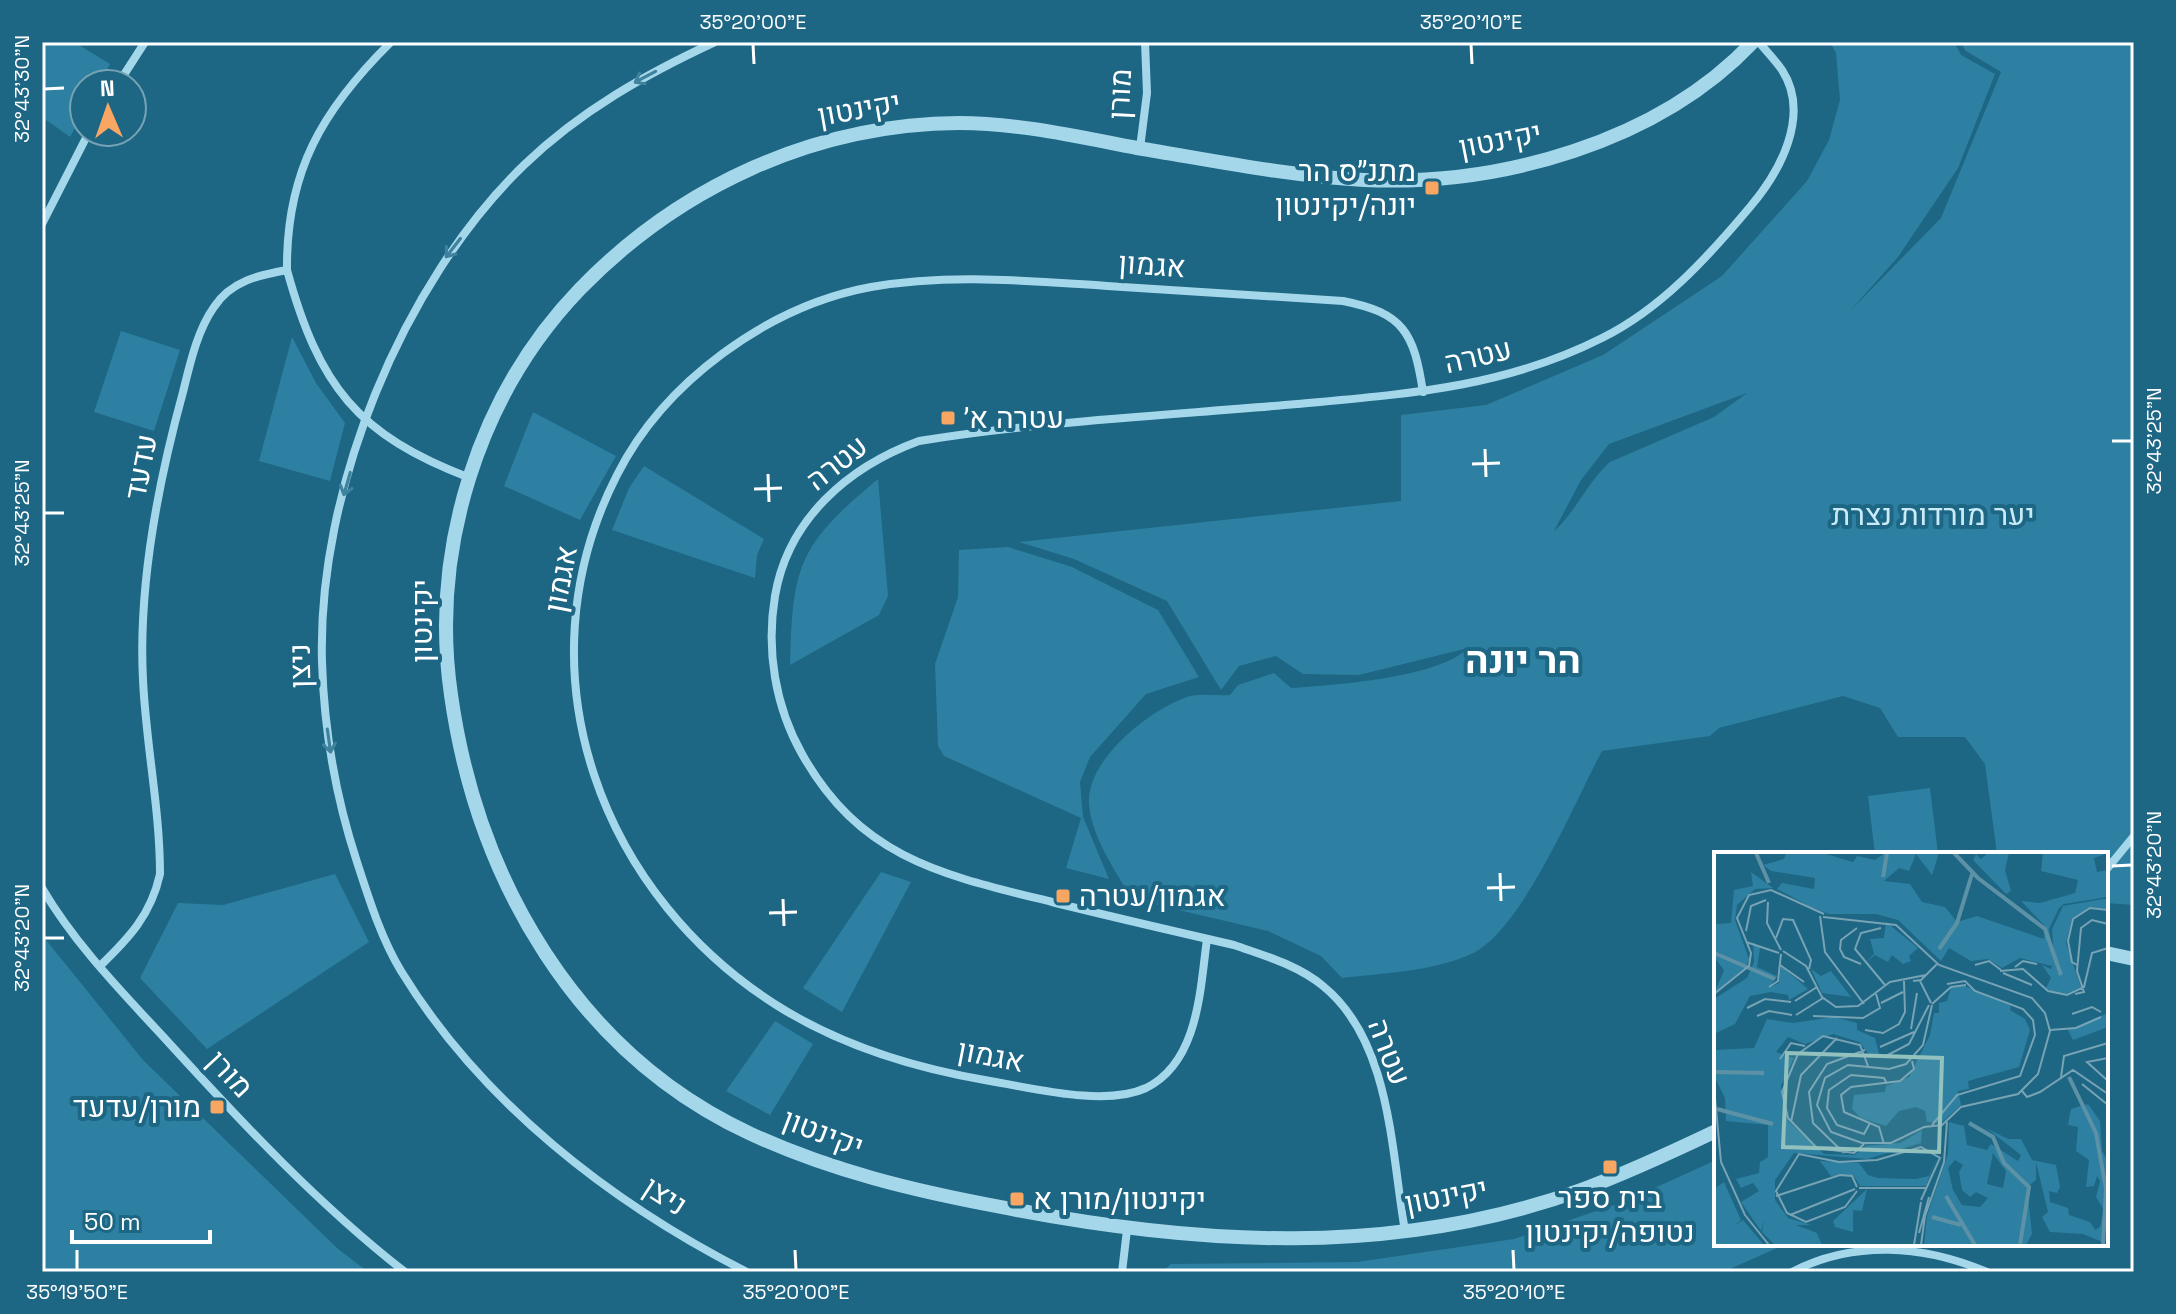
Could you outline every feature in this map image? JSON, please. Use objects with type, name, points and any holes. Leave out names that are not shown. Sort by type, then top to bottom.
[{"type":"street","points":[[128,68],[145,42]]},
{"type":"street","points":[[391,42],[355,77],[326,117],[308,151],[294,190],[287,230],[287,270],[316,355],[336,386],[366,420],[403,450],[470,478]]},
{"type":"street","name":"ניצן","points":[[715,42],[619,91],[564,128],[522,166],[483,210],[424,292],[366,420],[334,532],[325,594],[322,658],[334,772],[348,835],[373,912],[399,968],[432,1017],[527,1122],[584,1169],[653,1219],[747,1272]]},
{"type":"street","name":"מורן","points":[[1140,148],[1147,93],[1145,42]]},
{"type":"street","name":"יקינטון","points":[[1714,1132],[1579,1191],[1447,1225],[1285,1241],[1127,1230],[886,1184],[790,1150],[706,1110],[665,1081],[588,1009],[522,921],[491,852],[465,773],[446,664],[444,602],[451,541],[470,478],[515,376],[567,303],[612,258],[659,220],[713,186],[808,145],[914,125],[969,123],[1366,180],[1445,177],[1553,157],[1648,120],[1713,77],[1756,42]]},
{"type":"street","name":"עטרה","points":[[1405,1231],[1374,1063],[1360,1030],[1323,986],[1274,958],[950,877],[905,858],[870,835],[834,804],[788,729],[776,690],[774,604],[780,566],[805,524],[854,473],[883,454],[919,441],[1423,392],[1490,381],[1544,364],[1605,337],[1659,300],[1707,257],[1761,195],[1784,155],[1794,123],[1791,94],[1783,72],[1756,42]]},
{"type":"street","points":[[42,224],[81,148]]},
{"type":"street","name":"עדעד","points":[[100,966],[144,918],[155,898],[160,874],[143,676],[146,606],[155,522],[189,368],[214,306],[234,286],[254,276],[287,270]]},
{"type":"street","name":"אגמון","points":[[1207,939],[1194,1024],[1181,1054],[1146,1088],[1118,1094],[1074,1095],[903,1062],[842,1041],[786,1011],[739,979],[692,939],[653,893],[600,797],[593,772],[575,697],[574,650],[577,599],[606,497],[626,458],[653,418],[726,352],[772,323],[813,304],[865,288],[915,281],[990,278],[1343,301],[1373,307],[1393,317],[1408,333],[1418,356],[1423,392]]},
{"type":"street","points":[[2108,868],[2134,836]]},
{"type":"street","name":"מורן","points":[[42,888],[100,966],[237,1117],[375,1248],[405,1272]]},
{"type":"street","points":[[2108,951],[2134,950]]},
{"type":"street","points":[[2108,952],[2134,959]]},
{"type":"street","points":[[1122,1272],[1127,1230]]},
{"type":"street","points":[[1792,1272],[1818,1258],[1848,1252],[1889,1250],[1929,1251],[1987,1272]]},
{"type":"green space","points":[[42,42],[74,42],[110,64],[108,68],[68,68],[68,136],[42,117]]},
{"type":"green space","name":"יער מורדות נצרת","points":[[1830,42],[1954,42],[1961,55],[1995,74],[1958,168],[1898,257],[1849,312],[1941,218],[2001,72],[1966,51],[1960,42],[2134,42],[2134,905],[2108,903],[2108,852],[1997,852],[1985,764],[1965,737],[1898,737],[1880,708],[1843,696],[1719,728],[1710,736],[1602,751],[1545,864],[1508,921],[1489,942],[1454,961],[1406,971],[1342,978],[1321,956],[1268,931],[1132,899],[1094,829],[1089,804],[1091,787],[1109,754],[1155,713],[1187,697],[1230,695],[1238,685],[1274,673],[1291,688],[1358,682],[1434,666],[1468,648],[1359,675],[1303,674],[1276,656],[1239,666],[1221,690],[1167,601],[1074,559],[1019,542],[1401,501],[1401,415],[1486,405],[1603,355],[1722,276],[1807,181],[1829,140],[1840,100],[1836,53]],"holes":[[[1747,393],[1714,417],[1610,462],[1554,531],[1581,480],[1609,444]]]},
{"type":"green space","points":[[121,331],[180,350],[154,431],[94,412]]},
{"type":"green space","points":[[292,337],[316,383],[345,423],[330,481],[259,461]]},
{"type":"green space","points":[[533,412],[616,456],[580,520],[504,486]]},
{"type":"green space","points":[[644,466],[764,539],[757,555],[755,578],[612,530],[629,488]]},
{"type":"green space","points":[[878,479],[888,596],[879,615],[790,665],[794,602],[806,558],[832,521]]},
{"type":"green space","points":[[1008,547],[1072,567],[1158,610],[1199,677],[1146,694],[1090,757],[1080,782],[1083,817],[1109,879],[1066,868],[1081,818],[944,756],[938,746],[935,664],[958,597],[959,550]]},
{"type":"green space","points":[[1930,788],[1938,852],[1875,852],[1868,796]]},
{"type":"green space","points":[[881,872],[911,882],[842,1012],[803,988]]},
{"type":"green space","points":[[335,874],[369,942],[207,1049],[140,978],[178,903],[223,905]]},
{"type":"green space","points":[[42,935],[143,1060],[337,1248],[368,1272],[42,1272]]},
{"type":"green space","points":[[775,1021],[813,1044],[770,1115],[726,1091]]},
{"type":"green space","points":[[1714,1161],[1714,1246],[1782,1246],[1723,1272],[1162,1272],[1171,1264],[1357,1262],[1514,1239],[1626,1201]]},
{"type":"place","name":"מתנ״ס הר יונה/יקינטון","points":[[1432,188]]},
{"type":"place","name":"עטרה א׳","points":[[948,418]]},
{"type":"place","name":"אגמון/עטרה","points":[[1063,896]]},
{"type":"place","name":"מורן/עדעד","points":[[217,1107]]},
{"type":"place","name":"בית ספר נטופה/יקינטון","points":[[1610,1167]]},
{"type":"place","name":"יקינטון/מורן א","points":[[1017,1199]]},
{"type":"district","name":"הר יונה","points":[[1523,660]]}]
